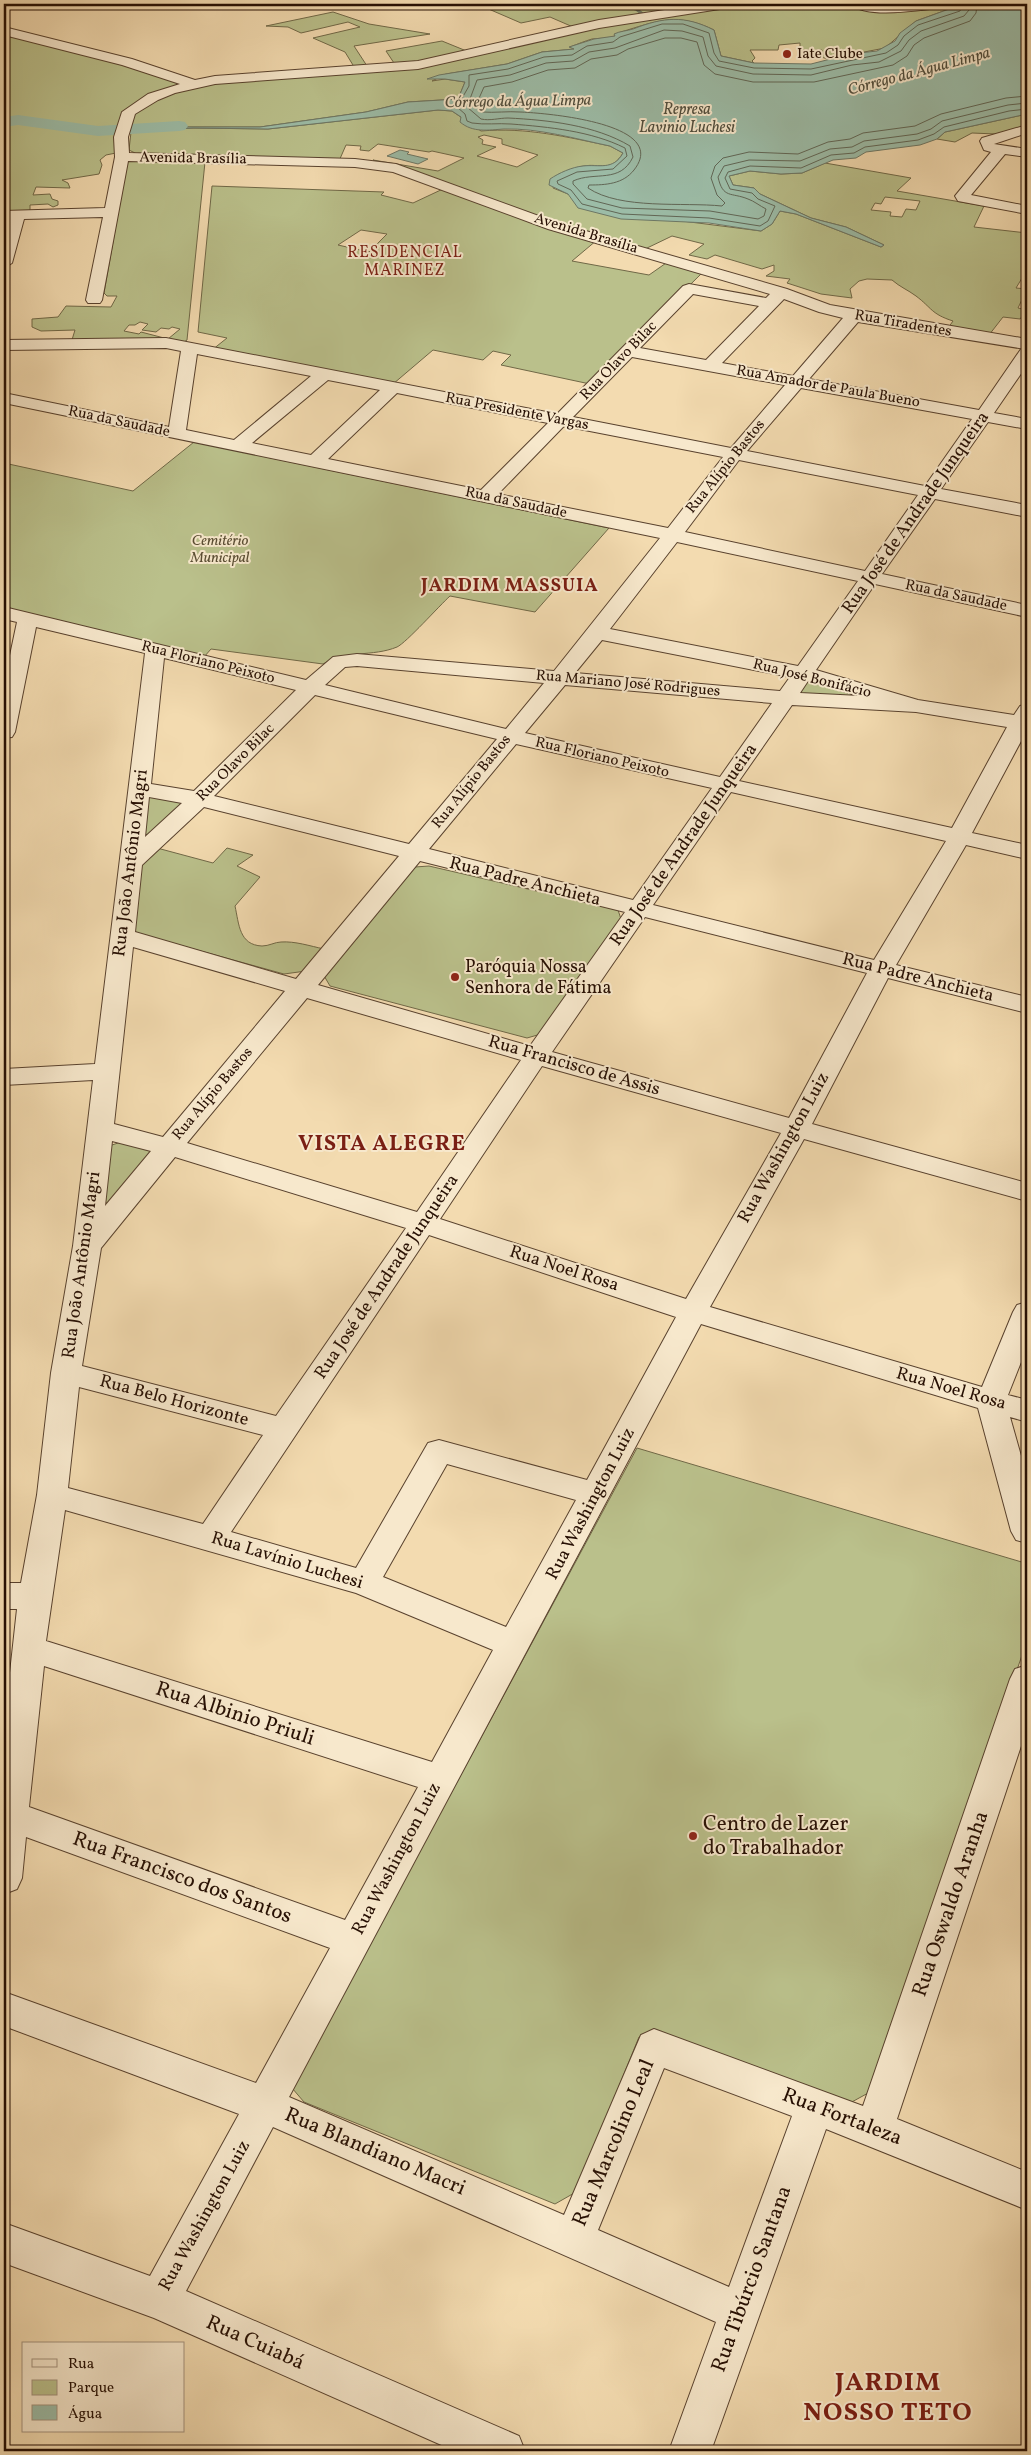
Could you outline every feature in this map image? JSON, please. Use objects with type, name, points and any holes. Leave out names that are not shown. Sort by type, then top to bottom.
[{"type":"street","name":"Avenida Brasília","points":[[726,4],[599,24],[418,65],[357,72],[215,80],[193,84],[153,97],[130,112],[123,131],[122,157],[355,163],[396,168],[553,226],[775,297]]},
{"type":"street","points":[[857,4],[891,10],[906,10],[938,4]]},
{"type":"street","points":[[4,31],[127,62],[193,84]]},
{"type":"street","points":[[1027,129],[987,141],[989,147],[1027,153]]},
{"type":"street","points":[[1001,149],[962,196],[967,201],[1027,210]]},
{"type":"street","points":[[94,300],[122,157]]},
{"type":"street","points":[[4,262],[11,215],[111,212]]},
{"type":"street","name":"Rua Tiradentes","points":[[689,289],[775,297],[854,316],[1027,344]]},
{"type":"street","name":"Rua Olavo Bilac","points":[[485,497],[689,289]]},
{"type":"street","points":[[711,365],[775,297]]},
{"type":"street","name":"Rua Alípio Bastos","points":[[87,1246],[597,633],[735,454],[854,316]]},
{"type":"street","name":"Rua Presidente Vargas","points":[[4,345],[166,343],[1027,511]]},
{"type":"street","points":[[177,434],[190,348]]},
{"type":"street","name":"Rua Amador de Paula Bueno","points":[[629,351],[1027,424]]},
{"type":"street","name":"Rua José de Andrade Junqueira","points":[[210,1538],[536,1056],[726,786],[802,673],[985,416],[1027,353]]},
{"type":"street","points":[[238,446],[324,374]]},
{"type":"street","points":[[314,462],[392,388]]},
{"type":"street","name":"Rua da Saudade","points":[[4,398],[672,535],[1027,611]]},
{"type":"street","name":"Rua Floriano Peixoto","points":[[4,613],[510,736],[1027,852]]},
{"type":"street","points":[[4,732],[28,619]]},
{"type":"street","name":"Rua José Bonifácio","points":[[597,633],[802,673],[916,706],[1025,719]]},
{"type":"street","name":"Rua João Antônio Magri","points":[[4,1878],[31,1649],[35,1596],[52,1495],[66,1373],[87,1246],[155,651]]},
{"type":"street","name":"Rua Mariano José Rodrigues","points":[[340,661],[357,660],[785,698],[916,706]]},
{"type":"street","name":"Rua Olavo Bilac","points":[[130,864],[199,800],[331,667],[340,661]]},
{"type":"street","name":"Rua Washington Luiz","points":[[159,2300],[439,1779],[515,1645],[693,1312],[797,1128],[881,969],[1025,719]]},
{"type":"street","name":"Rua Padre Anchieta","points":[[139,788],[199,800],[1027,1005]]},
{"type":"street","name":"Rua Francisco de Assis","points":[[122,936],[536,1056],[1027,1192]]},
{"type":"street","points":[[4,1077],[107,1071]]},
{"type":"street","name":"Rua Noel Rosa","points":[[100,1129],[169,1146],[424,1223],[693,1312],[1027,1411]]},
{"type":"street","points":[[1027,1312],[991,1401],[1027,1531]]},
{"type":"street","name":"Rua Belo Horizonte","points":[[66,1373],[282,1430]]},
{"type":"street","points":[[364,1583],[439,1451],[596,1494]]},
{"type":"street","name":"Rua Lavínio Luchesi","points":[[52,1495],[210,1538],[364,1583],[515,1645]]},
{"type":"street","points":[[4,1596],[35,1596]]},
{"type":"street","name":"Rua Albinio Priuli","points":[[31,1649],[439,1779]]},
{"type":"street","name":"Rua Oswaldo Aranha","points":[[876,2129],[1027,1679]]},
{"type":"street","name":"Rua Francisco dos Santos","points":[[11,1816],[354,1940]]},
{"type":"street","name":"Rua Blandiano Macri","points":[[4,2009],[265,2105],[740,2312]]},
{"type":"street","name":"Rua Fortaleza","points":[[654,2047],[876,2129],[1027,2191]]},
{"type":"street","name":"Rua Marcolino Leal","points":[[574,2239],[654,2047]]},
{"type":"street","name":"Rua Tibúrcio Santana","points":[[690,2451],[815,2106]]},
{"type":"street","name":"Rua Cuiabá","points":[[4,2243],[159,2300],[504,2451]]},
{"type":"green space","points":[[477,4],[709,4],[573,27],[550,17],[521,23]]},
{"type":"green space","points":[[734,4],[849,4],[875,10],[963,4],[916,21],[885,48],[828,59],[821,57],[822,50],[800,50],[800,43],[779,45],[778,50],[750,50],[755,58],[752,61],[754,63],[721,56],[714,30],[689,21],[667,20],[620,32],[612,37],[592,39],[570,47],[575,49],[542,52],[507,64],[446,74],[432,81],[445,79],[465,82],[458,99],[408,102],[366,112],[260,127],[132,127],[134,112],[174,91],[216,82],[358,73],[601,25]]},
{"type":"green space","points":[[333,12],[369,24],[430,34],[354,46],[369,69],[356,70],[345,52],[313,38],[360,27],[348,22],[301,33],[288,27],[266,26]]},
{"type":"green space","points":[[4,33],[125,63],[183,84],[133,105],[116,153],[106,155],[100,160],[102,165],[99,174],[62,180],[68,183],[70,188],[36,187],[33,195],[50,194],[52,199],[58,201],[58,205],[53,207],[48,204],[30,205],[30,211],[4,213]]},
{"type":"green space","points":[[442,41],[469,52],[396,66],[386,51]]},
{"type":"green space","points":[[438,110],[452,111],[481,131],[514,130],[546,134],[610,146],[623,153],[619,159],[610,165],[590,165],[574,168],[557,175],[553,188],[568,194],[682,221],[761,231],[772,224],[780,211],[796,214],[881,247],[884,245],[846,227],[811,218],[760,194],[754,188],[733,185],[729,176],[750,171],[781,174],[802,173],[825,163],[911,178],[897,191],[984,206],[974,227],[1027,233],[1027,270],[1016,288],[1027,289],[1018,308],[1027,310],[1020,319],[1003,317],[989,335],[948,328],[953,321],[936,313],[916,296],[892,280],[867,279],[859,281],[850,289],[852,298],[821,294],[787,283],[790,279],[766,276],[774,271],[774,265],[762,269],[715,255],[707,259],[689,255],[704,244],[672,236],[645,249],[557,224],[373,160],[438,171],[464,158],[432,151],[378,144],[369,151],[360,150],[361,146],[346,145],[339,161],[137,154],[129,150],[131,132],[193,128],[268,129]],"holes":[[[484,135],[502,139],[502,144],[538,155],[517,167],[477,156],[496,147],[482,144],[483,140],[478,137]],[[885,197],[920,201],[916,210],[906,209],[902,217],[890,216],[891,212],[871,210],[875,203],[881,204]]]},
{"type":"green space","points":[[1027,114],[1027,126],[996,134],[972,133],[955,142],[937,139],[945,132]]},
{"type":"green space","points":[[132,160],[205,162],[187,340],[184,342],[71,343],[75,330],[41,331],[32,327],[32,319],[58,317],[66,306],[111,307],[117,296],[107,296],[104,293],[127,162]],"holes":[[[140,322],[148,324],[142,330],[156,332],[161,328],[169,329],[172,327],[180,329],[168,339],[141,332],[139,334],[124,331],[129,325],[135,325]]]},
{"type":"green space","points":[[212,186],[384,192],[381,195],[413,203],[445,188],[597,240],[572,261],[649,275],[669,261],[704,271],[590,384],[501,365],[511,355],[493,351],[483,360],[433,350],[393,384],[212,350],[227,338],[198,332]],"holes":[[[361,230],[387,234],[369,252],[338,245]]]},
{"type":"green space","name":"Cemitério Municipal","points":[[194,442],[609,528],[535,612],[450,596],[397,647],[378,652],[340,657],[323,664],[211,649],[204,657],[4,608],[4,463],[133,491]]},
{"type":"green space","points":[[811,679],[879,697],[804,695],[800,691],[806,681]]},
{"type":"green space","points":[[147,797],[186,800],[143,844]]},
{"type":"green space","points":[[157,848],[213,863],[227,848],[253,855],[237,866],[260,877],[235,906],[239,926],[244,938],[254,945],[262,946],[286,942],[324,949],[306,971],[284,974],[139,934],[130,928],[135,872]]},
{"type":"green space","points":[[429,866],[618,910],[621,919],[541,1034],[527,1038],[330,986],[323,974],[415,867]]},
{"type":"green space","points":[[121,1142],[150,1149],[151,1157],[101,1212],[109,1146]]},
{"type":"green space","name":"Centro de Lazer do Trabalhador","points":[[637,1448],[1025,1563],[1027,1579],[1027,1641],[870,2092],[850,2103],[657,2031],[639,2037],[576,2192],[555,2204],[304,2102],[292,2088]]},
{"type":"water","name":"Represa Lavinio Luchesi","points":[[963,4],[1027,4],[1027,114],[945,132],[937,139],[920,145],[866,152],[856,158],[833,160],[802,173],[781,174],[750,171],[729,176],[733,185],[754,188],[760,194],[811,218],[846,227],[884,245],[881,247],[796,214],[780,211],[772,224],[761,231],[709,223],[621,219],[578,208],[568,194],[549,185],[550,179],[574,168],[605,166],[615,162],[623,153],[610,146],[544,132],[517,129],[486,130],[470,128],[460,122],[461,117],[452,111],[438,110],[268,129],[193,128],[131,132],[132,127],[260,127],[366,112],[408,102],[458,99],[465,82],[427,79],[439,75],[507,64],[542,52],[574,49],[569,47],[594,39],[615,36],[614,34],[619,32],[655,22],[674,19],[693,22],[714,30],[721,56],[754,63],[811,64],[850,54],[877,51],[895,41],[900,33],[916,21]]},
{"type":"water","points":[[400,150],[409,152],[407,154],[428,159],[418,164],[387,156]]},
{"type":"waterway","points":[[617,4],[636,9],[648,18]]},
{"type":"waterway","name":"Córrego da Água Limpa","points":[[4,122],[18,120],[98,131],[179,126]]},
{"type":"place","name":"Iate Clube","points":[[787,54]]},
{"type":"place","name":"Paróquia Nossa Senhora de Fátima","points":[[455,977]]},
{"type":"place","name":"Centro de Lazer do Trabalhador","points":[[693,1836]]},
{"type":"district","name":"RESIDENCIAL MARINEZ","points":[[405,262]]},
{"type":"district","name":"JARDIM MASSUIA","points":[[510,586]]},
{"type":"district","name":"VISTA ALEGRE","points":[[382,1144]]},
{"type":"district","name":"JARDIM NOSSO TETO","points":[[888,2398]]}]
